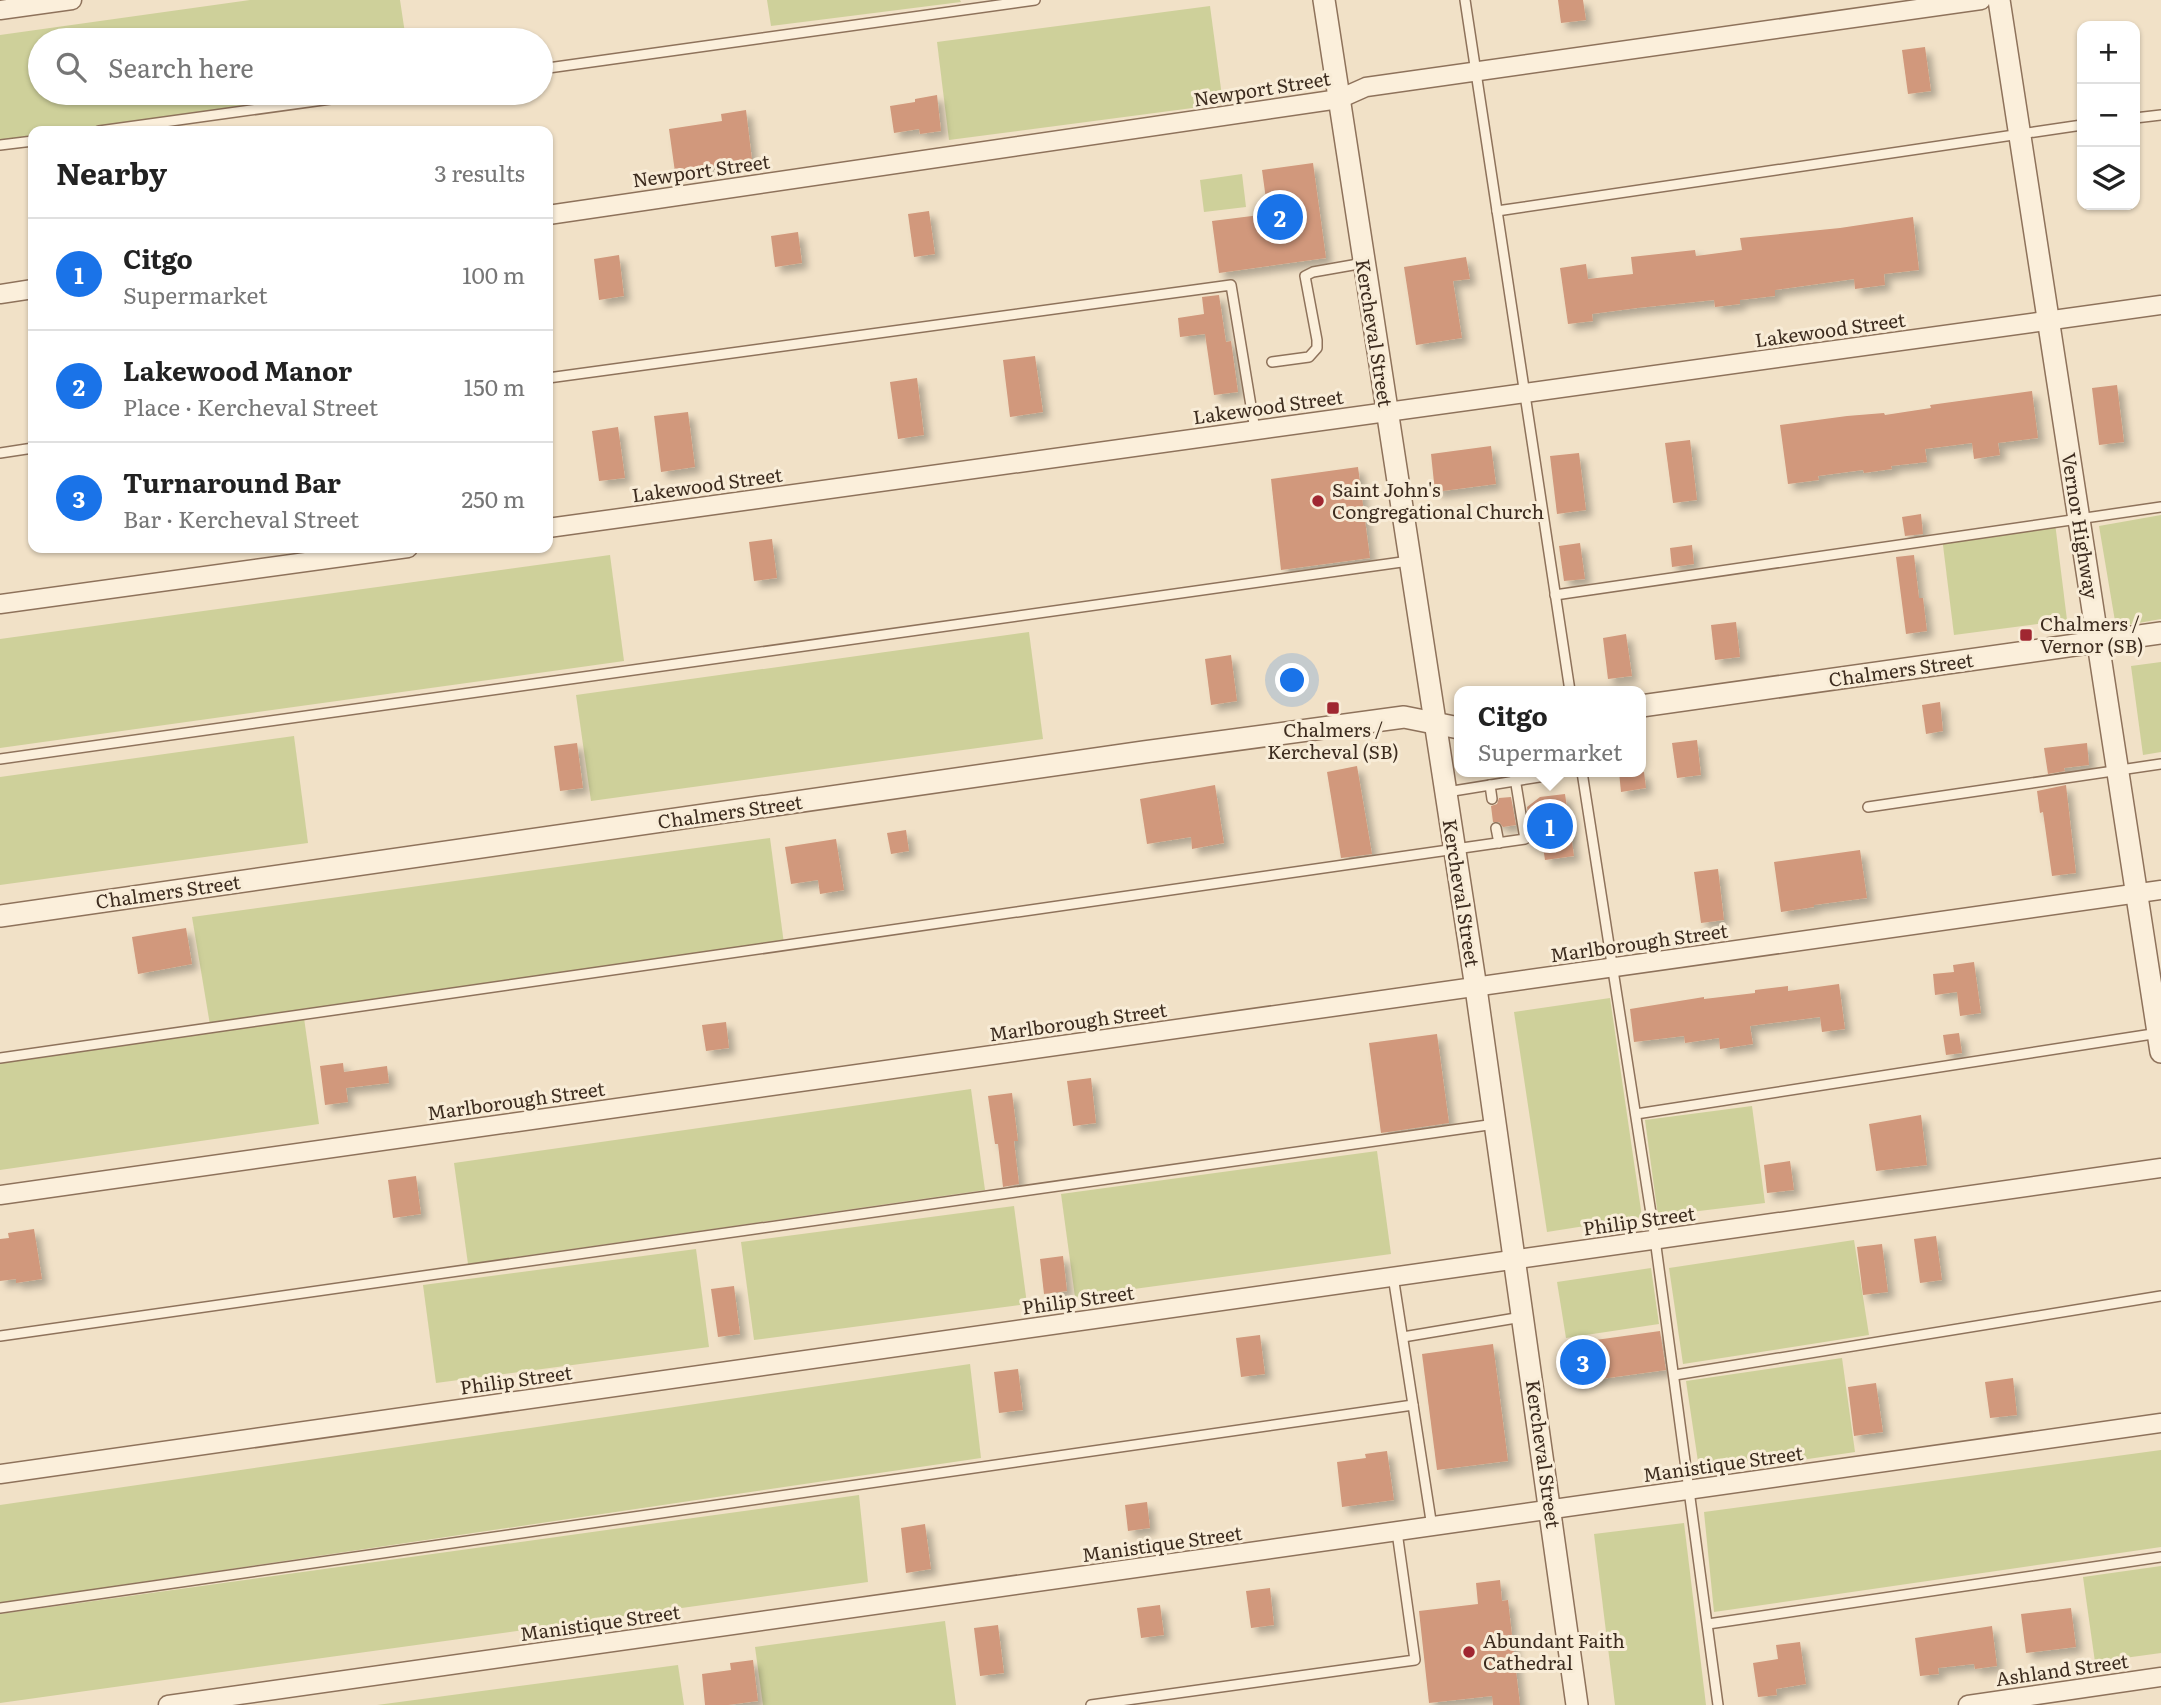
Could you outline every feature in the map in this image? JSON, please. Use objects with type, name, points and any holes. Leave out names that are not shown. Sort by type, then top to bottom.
[{"type":"street","points":[[0,10],[72,0]]},
{"type":"street","name":"Kercheval Street","points":[[1324,0],[1476,988],[1577,1705]]},
{"type":"street","name":"Newport Street","points":[[553,214],[1339,99],[1366,87],[1981,0]]},
{"type":"street","name":"Vernor Highway","points":[[1999,0],[2160,1039]]},
{"type":"street","points":[[0,294],[28,290]]},
{"type":"street","name":"Lakewood Street","points":[[553,527],[2161,305]]},
{"type":"street","points":[[0,604],[372,553]]},
{"type":"street","name":"Chalmers Street","points":[[1646,705],[2161,633]]},
{"type":"street","name":"Chalmers Street","points":[[0,916],[1350,724],[1404,717],[1454,727]]},
{"type":"street","name":"Marlborough Street","points":[[0,1195],[2161,890]]},
{"type":"street","name":"Philip Street","points":[[0,1474],[2161,1168]]},
{"type":"street","name":"Manistique Street","points":[[168,1705],[2161,1423]]},
{"type":"street","name":"Ashland Street","points":[[1969,1705],[2161,1678]]},
{"type":"lane","points":[[553,67],[1035,0]]},
{"type":"lane","points":[[1465,0],[1569,686]]},
{"type":"lane","points":[[135,126],[287,105]]},
{"type":"lane","points":[[2140,117],[2161,114]]},
{"type":"lane","points":[[1497,211],[2077,126]]},
{"type":"lane","points":[[0,145],[28,142]]},
{"type":"lane","points":[[1272,362],[1309,356],[1317,348],[1305,276],[1364,262]]},
{"type":"lane","points":[[553,377],[1231,285],[1255,430]]},
{"type":"lane","points":[[0,453],[28,449]]},
{"type":"lane","points":[[1555,595],[2161,507]]},
{"type":"lane","points":[[0,759],[1409,561]]},
{"type":"lane","points":[[1868,807],[2161,764]]},
{"type":"lane","points":[[1445,792],[1490,785],[1512,777]]},
{"type":"lane","points":[[0,1058],[1525,839],[1515,777]]},
{"type":"lane","points":[[1583,777],[1675,1375],[1718,1705]]},
{"type":"lane","points":[[1490,785],[1492,799]]},
{"type":"lane","points":[[1496,828],[1499,843]]},
{"type":"lane","points":[[1636,1114],[2160,1039]]},
{"type":"lane","points":[[0,1336],[1496,1124]]},
{"type":"lane","points":[[1393,1276],[1433,1527]]},
{"type":"lane","points":[[1675,1375],[2161,1296]]},
{"type":"lane","points":[[1403,1337],[1524,1317]]},
{"type":"lane","points":[[0,1608],[1413,1405]]},
{"type":"lane","points":[[1091,1705],[1415,1660],[1396,1532]]},
{"type":"lane","points":[[1708,1624],[2161,1557]]},
{"type":"green space","points":[[250,0],[400,0],[404,28],[50,28]]},
{"type":"green space","points":[[767,0],[960,0],[961,2],[771,26]]},
{"type":"green space","points":[[1210,6],[1223,104],[949,140],[937,42]]},
{"type":"green space","points":[[28,31],[28,105],[276,105],[122,126],[28,126],[28,140],[0,143],[0,35]]},
{"type":"green space","points":[[1242,174],[1246,207],[1204,212],[1200,180]]},
{"type":"green space","points":[[2161,515],[2161,619],[2116,627],[2099,526]]},
{"type":"green space","points":[[2055,523],[2067,620],[1954,635],[1942,537]]},
{"type":"green space","points":[[610,555],[624,661],[0,748],[0,639]]},
{"type":"green space","points":[[1029,632],[1043,739],[591,801],[576,695]]},
{"type":"green space","points":[[2161,662],[2161,752],[2143,755],[2131,666]]},
{"type":"green space","points":[[294,736],[308,843],[0,885],[0,777]]},
{"type":"green space","points":[[770,838],[784,944],[210,1025],[192,917]]},
{"type":"green space","points":[[1610,998],[1642,1217],[1547,1232],[1514,1012]]},
{"type":"green space","points":[[304,1018],[319,1124],[0,1170],[0,1063]]},
{"type":"green space","points":[[971,1089],[985,1190],[468,1264],[454,1163]]},
{"type":"green space","points":[[1752,1106],[1765,1203],[1658,1216],[1645,1120]]},
{"type":"green space","points":[[1377,1151],[1391,1254],[1075,1297],[1061,1194]]},
{"type":"green space","points":[[1014,1206],[1027,1304],[754,1340],[741,1242]]},
{"type":"green space","points":[[1854,1240],[1869,1335],[1683,1364],[1669,1268]]},
{"type":"green space","points":[[696,1249],[709,1347],[436,1383],[423,1285]]},
{"type":"green space","points":[[1651,1268],[1659,1324],[1566,1338],[1557,1282]]},
{"type":"green space","points":[[1842,1358],[1855,1452],[1700,1475],[1686,1381]]},
{"type":"green space","points":[[970,1364],[981,1458],[0,1603],[0,1505]]},
{"type":"green space","points":[[2161,1450],[2161,1547],[1714,1612],[1704,1512]]},
{"type":"green space","points":[[859,1495],[868,1582],[0,1703],[0,1614]]},
{"type":"green space","points":[[1684,1523],[1706,1705],[1615,1705],[1594,1534]]},
{"type":"green space","points":[[2161,1566],[2161,1653],[2095,1662],[2083,1577]]},
{"type":"green space","points":[[945,1621],[956,1705],[763,1705],[755,1647]]},
{"type":"green space","points":[[678,1665],[684,1705],[377,1705]]},
{"type":"building","points":[[1558,0],[1583,0],[1586,20],[1561,23]]},
{"type":"building","points":[[1925,47],[1931,91],[1908,94],[1902,50]]},
{"type":"building","points":[[937,95],[941,131],[920,134],[919,129],[894,133],[890,106]]},
{"type":"building","points":[[746,110],[752,160],[675,172],[669,129],[722,121],[721,114]]},
{"type":"building","points":[[1313,163],[1326,258],[1219,273],[1212,221],[1268,214],[1262,170]]},
{"type":"building","points":[[929,211],[935,254],[914,257],[908,214]]},
{"type":"building","points":[[1913,217],[1919,270],[1884,274],[1885,285],[1855,289],[1854,279],[1775,290],[1775,296],[1740,300],[1740,304],[1715,307],[1714,300],[1637,308],[1592,314],[1593,321],[1568,324],[1560,268],[1586,264],[1588,279],[1633,274],[1631,257],[1695,250],[1696,256],[1742,250],[1740,238],[1840,228]]},
{"type":"building","points":[[798,232],[802,263],[775,267],[771,236]]},
{"type":"building","points":[[619,255],[624,296],[599,300],[594,259]]},
{"type":"building","points":[[1466,257],[1470,279],[1453,281],[1462,338],[1416,345],[1404,267]]},
{"type":"building","points":[[1219,295],[1226,342],[1231,341],[1238,392],[1214,395],[1205,334],[1180,337],[1178,318],[1204,314],[1202,297]]},
{"type":"building","points":[[1035,356],[1043,412],[1010,417],[1003,360]]},
{"type":"building","points":[[917,378],[924,435],[898,439],[890,382]]},
{"type":"building","points":[[2117,385],[2124,442],[2099,445],[2092,388]]},
{"type":"building","points":[[2032,391],[2038,438],[1998,443],[2000,455],[1974,459],[1972,443],[1925,449],[1927,462],[1891,466],[1892,469],[1864,473],[1863,470],[1818,476],[1819,480],[1788,484],[1780,425],[1847,416],[1885,415],[1931,408],[1930,405]]},
{"type":"building","points":[[688,412],[695,467],[661,472],[654,416]]},
{"type":"building","points":[[618,427],[625,478],[599,481],[592,431]]},
{"type":"building","points":[[1690,440],[1697,500],[1673,503],[1665,443]]},
{"type":"building","points":[[1491,446],[1496,484],[1435,492],[1431,454]]},
{"type":"building","points":[[1579,453],[1586,510],[1557,514],[1550,456]]},
{"type":"building","name":"Saint John's Congregational Church","points":[[1358,467],[1370,558],[1281,570],[1271,479]]},
{"type":"building","points":[[1921,514],[1923,534],[1905,536],[1902,517]]},
{"type":"building","points":[[772,539],[777,578],[754,581],[749,542]]},
{"type":"building","points":[[1580,543],[1585,579],[1564,581],[1559,546]]},
{"type":"building","points":[[1692,545],[1694,564],[1672,567],[1670,548]]},
{"type":"building","points":[[1914,555],[1919,598],[1923,598],[1927,631],[1906,634],[1896,557]]},
{"type":"building","points":[[1736,622],[1740,657],[1715,660],[1711,625]]},
{"type":"building","points":[[1626,634],[1632,676],[1608,679],[1603,638]]},
{"type":"building","points":[[1231,655],[1237,701],[1211,705],[1205,659]]},
{"type":"building","points":[[1940,702],[1943,731],[1926,734],[1922,705]]},
{"type":"building","points":[[1697,740],[1701,775],[1677,778],[1672,743]]},
{"type":"building","points":[[577,743],[583,788],[560,791],[554,746]]},
{"type":"building","points":[[2087,743],[2089,765],[2064,768],[2065,771],[2048,774],[2044,748]]},
{"type":"building","points":[[1357,766],[1372,854],[1341,858],[1327,772]]},
{"type":"building","points":[[1620,777],[1645,777],[1646,788],[1621,792]]},
{"type":"building","points":[[1215,785],[1224,843],[1192,849],[1191,837],[1147,844],[1140,799]]},
{"type":"building","points":[[2066,785],[2076,873],[2052,876],[2043,812],[2040,813],[2037,791]]},
{"type":"building","points":[[1565,794],[1574,856],[1545,860],[1539,821],[1529,822],[1527,807],[1540,797]]},
{"type":"building","points":[[1511,797],[1516,825],[1503,827],[1499,822],[1493,822],[1491,806],[1497,804],[1499,798]]},
{"type":"building","points":[[906,830],[909,851],[891,854],[887,833]]},
{"type":"building","points":[[836,839],[844,890],[820,894],[818,880],[791,884],[785,847]]},
{"type":"building","points":[[1860,850],[1867,898],[1781,912],[1774,862]]},
{"type":"building","points":[[1718,869],[1724,920],[1701,923],[1694,872]]},
{"type":"building","points":[[186,928],[192,964],[138,974],[132,937]]},
{"type":"building","points":[[1974,962],[1981,1013],[1960,1016],[1957,992],[1935,995],[1933,974],[1954,972],[1953,965]]},
{"type":"building","points":[[1839,984],[1845,1029],[1822,1032],[1820,1017],[1750,1026],[1753,1044],[1720,1049],[1719,1038],[1685,1043],[1684,1036],[1634,1042],[1630,1009],[1704,997],[1755,993],[1755,990],[1788,986],[1788,991]]},
{"type":"building","points":[[726,1022],[729,1048],[706,1051],[702,1025]]},
{"type":"building","points":[[1959,1033],[1962,1053],[1946,1055],[1943,1035]]},
{"type":"building","points":[[1437,1034],[1449,1123],[1381,1133],[1369,1043]]},
{"type":"building","points":[[343,1063],[344,1072],[387,1066],[389,1083],[346,1088],[348,1102],[325,1105],[320,1066]]},
{"type":"building","points":[[1091,1078],[1096,1123],[1073,1126],[1067,1081]]},
{"type":"building","points":[[1012,1093],[1018,1141],[1014,1141],[1019,1184],[1003,1187],[988,1096]]},
{"type":"building","points":[[1921,1115],[1927,1165],[1876,1171],[1869,1124]]},
{"type":"building","points":[[1790,1161],[1794,1190],[1767,1193],[1764,1165]]},
{"type":"building","points":[[416,1176],[421,1214],[393,1218],[388,1180]]},
{"type":"building","points":[[34,1229],[42,1279],[16,1283],[16,1279],[0,1281],[0,1239],[9,1238],[8,1233]]},
{"type":"building","points":[[1936,1236],[1942,1280],[1920,1283],[1914,1239]]},
{"type":"building","points":[[1882,1244],[1888,1292],[1863,1295],[1857,1247]]},
{"type":"building","points":[[1063,1256],[1067,1291],[1044,1294],[1040,1259]]},
{"type":"building","points":[[734,1286],[740,1334],[718,1337],[711,1289]]},
{"type":"building","points":[[1660,1331],[1666,1370],[1572,1383],[1567,1344]]},
{"type":"building","points":[[1260,1335],[1265,1374],[1241,1377],[1236,1338]]},
{"type":"building","points":[[1493,1344],[1508,1461],[1437,1470],[1422,1354]]},
{"type":"building","points":[[1018,1369],[1023,1410],[999,1413],[994,1372]]},
{"type":"building","points":[[2013,1378],[2017,1415],[1990,1418],[1985,1382]]},
{"type":"building","points":[[1876,1383],[1883,1432],[1854,1436],[1848,1387]]},
{"type":"building","points":[[1387,1451],[1394,1500],[1342,1507],[1337,1462],[1366,1458],[1365,1454]]},
{"type":"building","points":[[1147,1502],[1150,1528],[1128,1531],[1125,1505]]},
{"type":"building","points":[[925,1524],[931,1569],[906,1573],[901,1528]]},
{"type":"building","name":"Abundant Faith Cathedral","points":[[1500,1580],[1502,1601],[1508,1600],[1520,1705],[1493,1705],[1492,1696],[1429,1703],[1419,1611],[1478,1604],[1476,1583]]},
{"type":"building","points":[[1270,1588],[1274,1625],[1251,1628],[1246,1591]]},
{"type":"building","points":[[1160,1605],[1164,1635],[1141,1638],[1137,1608]]},
{"type":"building","points":[[2071,1608],[2076,1647],[2026,1653],[2021,1614]]},
{"type":"building","points":[[998,1625],[1004,1673],[980,1676],[974,1628]]},
{"type":"building","points":[[1992,1626],[1997,1666],[1975,1669],[1974,1664],[1938,1668],[1939,1674],[1920,1676],[1915,1638]]},
{"type":"building","points":[[1800,1642],[1806,1684],[1776,1689],[1777,1695],[1758,1697],[1753,1663],[1778,1659],[1776,1645]]},
{"type":"building","points":[[753,1660],[758,1701],[705,1705],[702,1674],[731,1670],[730,1663]]},
{"type":"place","name":"Lakewood Manor","points":[[1280,217]]},
{"type":"place","name":"Saint John's Congregational Church","points":[[1318,501]]},
{"type":"place","name":"Chalmers / Vernor (SB)","points":[[2026,635]]},
{"type":"place","name":"Chalmers / Kercheval (SB)","points":[[1333,708]]},
{"type":"place","name":"Citgo","points":[[1550,826]]},
{"type":"place","name":"Turnaround Bar","points":[[1583,1362]]},
{"type":"place","name":"Abundant Faith Cathedral","points":[[1469,1652]]}]
